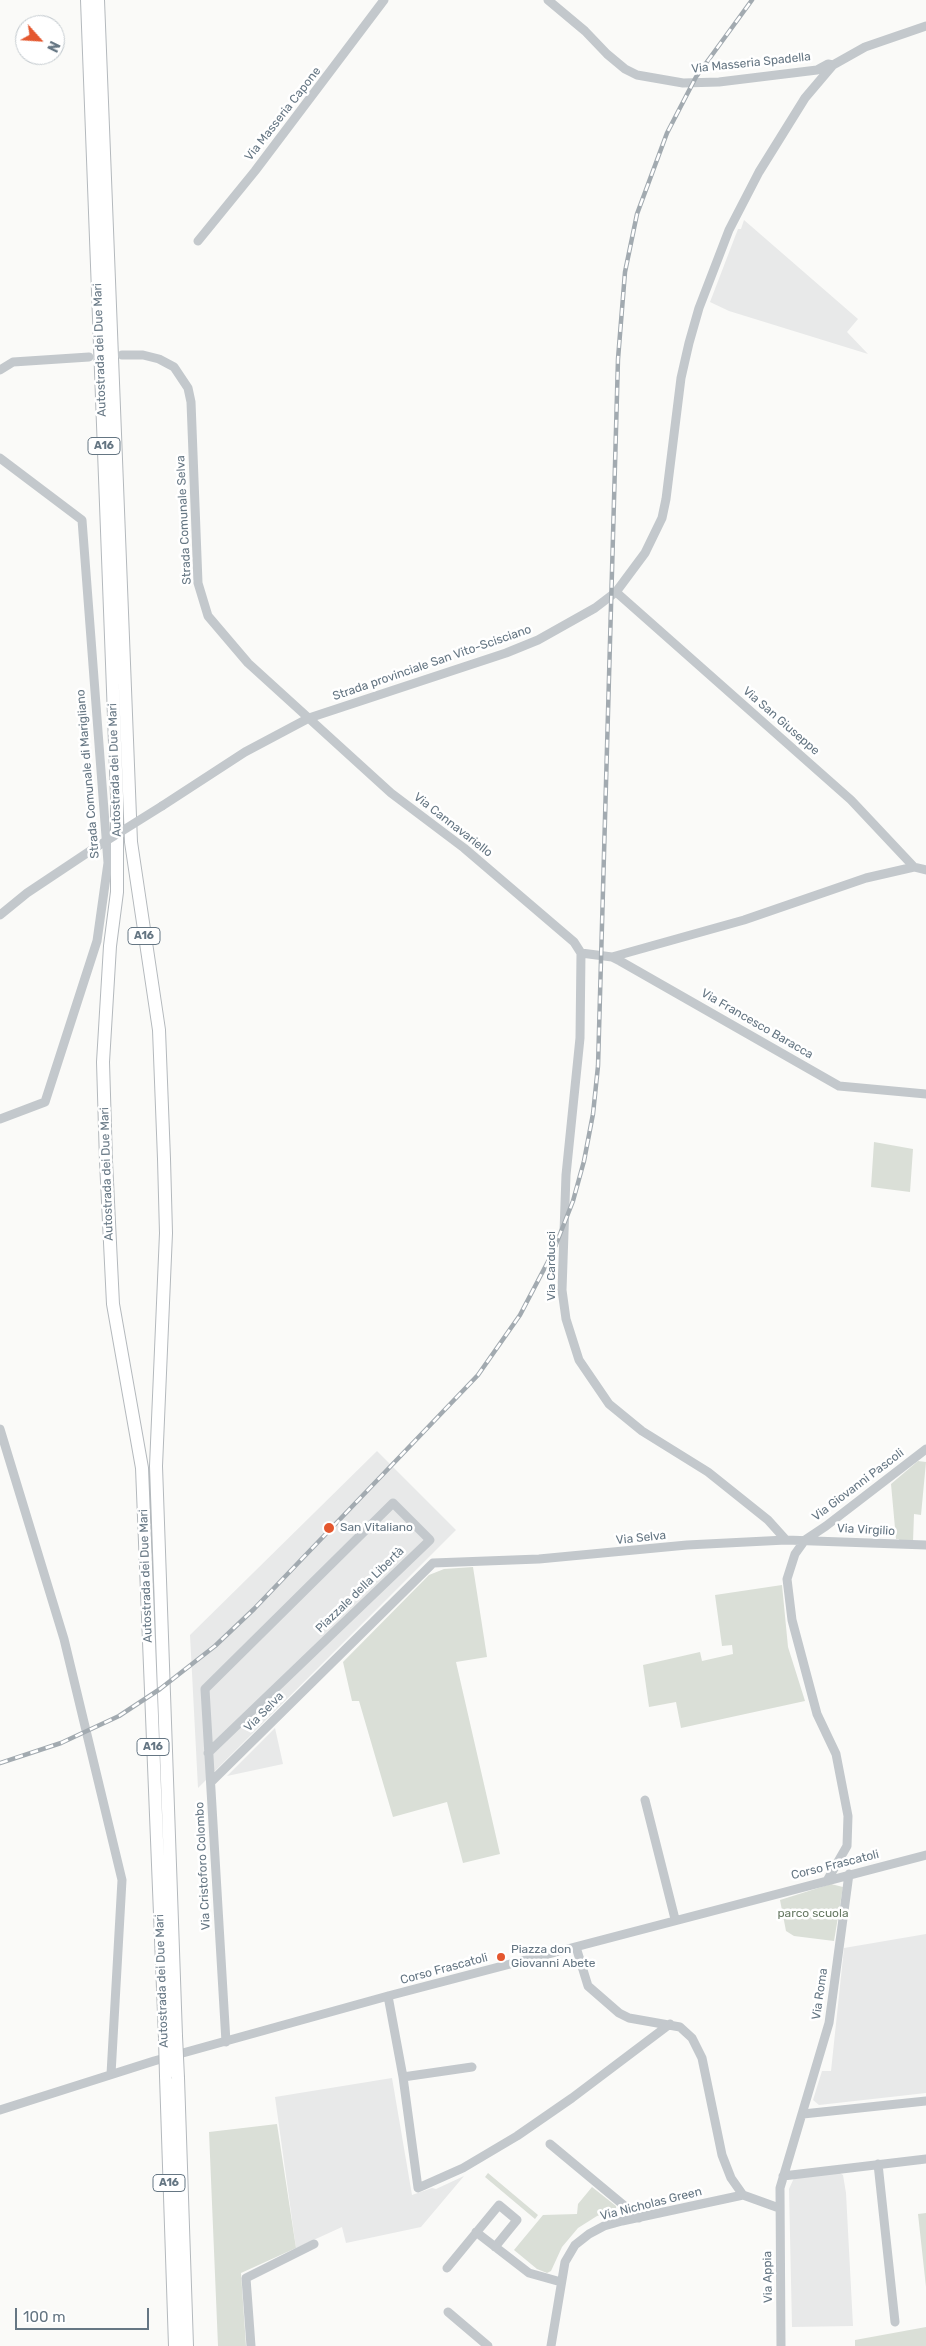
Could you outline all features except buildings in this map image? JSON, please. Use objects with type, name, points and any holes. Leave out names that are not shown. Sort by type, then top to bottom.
[{"type":"highway","name":"Autostrada dei Due Mari","points":[[86,0],[117,796],[117,892],[110,946],[102,1062],[113,1304],[142,1468],[171,2037]]},
{"type":"highway","name":"Autostrada dei Due Mari","points":[[98,0],[131,842],[159,1030],[164,1159],[166,1232],[156,1466],[178,2287],[187,2346]]},
{"type":"highway","name":"Autostrada dei Due Mari","points":[[175,2346],[179,2303]]},
{"type":"street","name":"Via Masseria Capone","points":[[198,241],[261,163],[384,0]]},
{"type":"street","name":"Via Masseria Spadella","points":[[548,0],[585,31],[606,54],[625,69],[637,75],[674,82],[719,82],[817,70],[828,64],[833,65]]},
{"type":"street","points":[[833,65],[865,47],[926,26]]},
{"type":"street","name":"Strada provinciale San Vito-Scisciano","points":[[0,915],[27,892],[90,851],[245,752],[308,718],[506,653],[538,640],[595,608],[616,592],[646,553],[662,518],[681,378],[699,308],[729,230],[759,172],[805,98],[833,65]]},
{"type":"street","name":"Strada Comunale Selva","points":[[122,355],[143,355],[159,359],[174,367],[188,388],[191,402],[198,583],[208,616],[248,663],[308,718]]},
{"type":"street","points":[[0,370],[14,362],[90,357]]},
{"type":"street","name":"Strada Comunale di Marigliano","points":[[0,458],[82,520],[108,863],[97,941],[45,1102],[0,1119]]},
{"type":"street","name":"Via San Giuseppe","points":[[616,592],[851,800],[914,867]]},
{"type":"street","name":"Via Cannavariello","points":[[308,718],[391,793],[445,832],[507,884],[574,942],[581,953]]},
{"type":"street","points":[[612,957],[744,920],[866,878],[914,867],[926,870]]},
{"type":"street","name":"Via Francesco Baracca","points":[[581,953],[612,957],[839,1086],[926,1094]]},
{"type":"street","name":"Via Carducci","points":[[581,953],[580,1038],[566,1175],[562,1290],[566,1320],[579,1360],[609,1404],[642,1431],[708,1472],[768,1520],[786,1540]]},
{"type":"street","points":[[0,1429],[64,1639],[122,1880],[111,2074]]},
{"type":"street","name":"Via Giovanni Pascoli","points":[[805,1540],[926,1449]]},
{"type":"street","name":"Piazzale della Libertà","points":[[205,1689],[393,1503],[430,1540],[208,1753]]},
{"type":"street","points":[[805,1540],[795,1554],[787,1579],[792,1620],[817,1714],[836,1754],[848,1816],[848,1846],[826,1880]]},
{"type":"street","name":"Via Selva","points":[[211,1782],[433,1563],[538,1559],[687,1545],[805,1540]]},
{"type":"street","name":"Via Virgilio","points":[[805,1540],[926,1545]]},
{"type":"street","name":"Via Cristoforo Colombo","points":[[205,1689],[226,2042]]},
{"type":"street","points":[[645,1800],[675,1919]]},
{"type":"street","name":"Corso Frascatoli","points":[[0,2110],[154,2061],[388,1996],[675,1919],[926,1855]]},
{"type":"street","name":"Via Roma","points":[[779,2208],[783,2176],[829,2023],[849,1874]]},
{"type":"street","points":[[576,1947],[588,1986],[618,2013],[635,2020],[670,2024],[687,2032],[700,2050],[722,2154],[731,2178],[743,2195],[779,2208]]},
{"type":"street","points":[[388,1996],[403,2077],[418,2188],[464,2168],[517,2136],[572,2098],[670,2024]]},
{"type":"street","points":[[403,2077],[472,2067]]},
{"type":"street","points":[[803,2114],[926,2101]]},
{"type":"street","points":[[550,2144],[639,2218]]},
{"type":"street","points":[[783,2176],[926,2159]]},
{"type":"street","points":[[878,2164],[895,2322]]},
{"type":"street","name":"Via Nicholas Green","points":[[551,2346],[565,2262],[575,2246],[589,2234],[604,2226],[743,2195]]},
{"type":"street","points":[[447,2268],[499,2205],[517,2220],[495,2247]]},
{"type":"street","name":"Via Appia","points":[[779,2208],[781,2346]]},
{"type":"street","points":[[476,2232],[529,2273],[561,2282]]},
{"type":"street","points":[[251,2346],[246,2278],[314,2244]]},
{"type":"street","points":[[448,2312],[488,2346]]},
{"type":"shaded area","points":[[744,220],[858,319],[847,332],[868,354],[729,311],[710,302],[738,229],[741,229]]},
{"type":"shaded area","points":[[377,1451],[456,1530],[198,1788],[190,1635]]},
{"type":"shaded area","points":[[275,1728],[283,1764],[227,1776]]},
{"type":"shaded area","points":[[926,1934],[926,2093],[819,2105],[813,2100],[822,2071],[831,2071],[844,1948]]},
{"type":"shaded area","points":[[392,2078],[412,2195],[432,2188],[436,2189],[464,2176],[421,2227],[346,2243],[342,2227],[296,2248],[275,2097]]},
{"type":"shaded area","points":[[838,2172],[843,2175],[846,2193],[853,2326],[792,2327],[789,2189],[794,2178]]},
{"type":"green space","points":[[874,1142],[913,1149],[910,1192],[871,1187]]},
{"type":"green space","points":[[918,1461],[926,1462],[921,1515],[914,1514],[913,1542],[899,1542],[899,1539],[896,1539],[891,1484]]},
{"type":"green space","points":[[473,1567],[487,1657],[456,1662],[500,1854],[463,1863],[447,1802],[393,1817],[359,1701],[352,1701],[343,1662],[429,1575],[444,1569]]},
{"type":"green space","points":[[782,1585],[788,1647],[805,1701],[681,1728],[676,1702],[649,1707],[643,1665],[700,1652],[702,1661],[733,1654],[732,1645],[722,1646],[715,1595]]},
{"type":"green space","name":"parco scuola","points":[[831,1884],[843,1887],[834,1941],[794,1936],[786,1931],[780,1900]]},
{"type":"green space","points":[[277,2124],[296,2248],[241,2273],[246,2346],[218,2346],[209,2132]]},
{"type":"green space","points":[[488,2173],[538,2215],[535,2219],[485,2177]]},
{"type":"green space","points":[[592,2187],[616,2206],[616,2210],[597,2216],[578,2228],[562,2247],[551,2271],[547,2273],[537,2269],[514,2250],[543,2215],[577,2214],[578,2204]]},
{"type":"green space","points":[[926,2213],[926,2287],[918,2214]]},
{"type":"green space","points":[[926,2327],[926,2346],[855,2346],[855,2340]]},
{"type":"railway","points":[[0,1763],[61,1743],[119,1716],[160,1689],[215,1646],[254,1609],[478,1375],[520,1315],[553,1252],[573,1201],[584,1161],[593,1114],[598,1066],[618,359],[625,272],[637,214],[667,133],[696,77],[752,0]]},
{"type":"place","name":"San Vitaliano","points":[[329,1528]]},
{"type":"place","name":"Piazza don Giovanni Abete","points":[[501,1957]]}]
